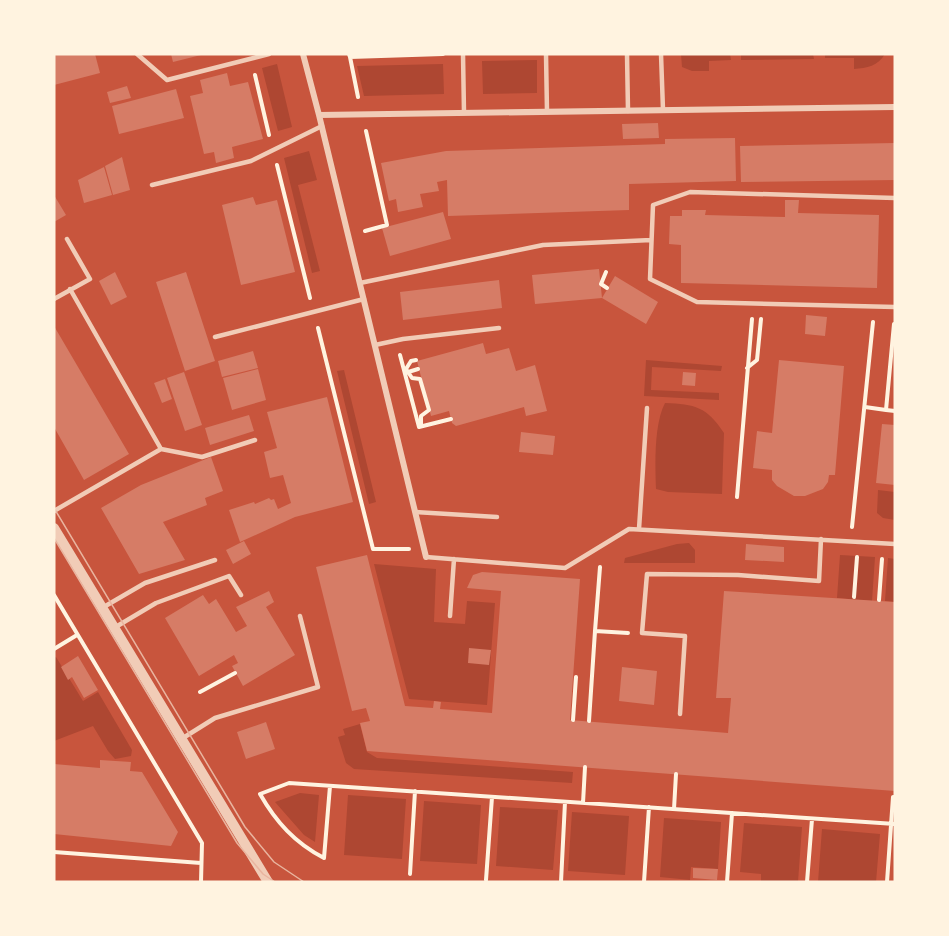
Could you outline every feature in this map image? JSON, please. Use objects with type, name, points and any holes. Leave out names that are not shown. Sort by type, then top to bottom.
[{"type":"street","points":[[303,54],[320,115],[426,557]]},
{"type":"street","points":[[320,115],[895,107]]},
{"type":"street","points":[[54,528],[268,882]]},
{"type":"lane","points":[[137,54],[167,80],[269,54]]},
{"type":"lane","points":[[463,54],[464,113]]},
{"type":"lane","points":[[546,54],[547,112]]},
{"type":"lane","points":[[627,54],[628,111]]},
{"type":"lane","points":[[661,54],[663,110]]},
{"type":"lane","points":[[152,185],[251,161],[322,126]]},
{"type":"lane","points":[[895,198],[690,192],[653,205],[650,279],[697,302],[895,307]]},
{"type":"lane","points":[[54,299],[90,279],[67,239]]},
{"type":"lane","points":[[360,283],[543,245],[651,240]]},
{"type":"lane","points":[[70,289],[161,449]]},
{"type":"lane","points":[[215,337],[364,299]]},
{"type":"lane","points":[[375,345],[396,340],[499,328]]},
{"type":"lane","points":[[639,529],[647,408]]},
{"type":"lane","points":[[54,511],[161,449],[202,458],[255,440]]},
{"type":"lane","points":[[416,512],[497,517]]},
{"type":"lane","points":[[426,557],[565,568],[629,529],[895,544]]},
{"type":"lane","points":[[680,714],[685,636],[642,633],[647,574],[738,575],[819,581],[821,539]]},
{"type":"lane","points":[[450,616],[454,559]]},
{"type":"lane","points":[[102,608],[145,583],[215,561]]},
{"type":"lane","points":[[114,628],[156,603],[229,576],[241,595]]},
{"type":"lane","points":[[181,739],[215,718],[318,687],[300,616]]},
{"type":"path","points":[[349,235],[387,225],[349,55],[443,54]]},
{"type":"path","points":[[606,272],[601,284],[608,288]]},
{"type":"path","points":[[737,497],[753,303]]},
{"type":"path","points":[[886,410],[894,321]]},
{"type":"path","points":[[747,368],[757,360],[760,323]]},
{"type":"path","points":[[851,541],[872,332]]},
{"type":"path","points":[[396,340],[419,427],[451,418]]},
{"type":"path","points":[[406,373],[407,366],[416,360]]},
{"type":"path","points":[[406,373],[418,369]]},
{"type":"path","points":[[406,373],[412,378],[420,379],[429,410],[421,416],[422,426]]},
{"type":"path","points":[[865,407],[895,411]]},
{"type":"path","points":[[879,600],[883,543]]},
{"type":"path","points":[[854,597],[857,555]]},
{"type":"path","points":[[589,721],[599,583]]},
{"type":"path","points":[[54,595],[202,843],[201,882]]},
{"type":"path","points":[[595,631],[642,633]]},
{"type":"path","points":[[54,649],[77,634]]},
{"type":"path","points":[[201,693],[235,673]]},
{"type":"path","points":[[573,720],[576,677]]},
{"type":"path","points":[[583,803],[585,767]]},
{"type":"path","points":[[674,809],[676,774]]},
{"type":"path","points":[[330,786],[324,858],[309,850],[280,825],[260,794],[289,783],[893,824]]},
{"type":"path","points":[[410,874],[415,791]]},
{"type":"path","points":[[887,882],[893,824],[893,796],[895,797]]},
{"type":"path","points":[[486,880],[492,797]]},
{"type":"path","points":[[561,882],[565,802]]},
{"type":"path","points":[[644,882],[649,807]]},
{"type":"path","points":[[727,882],[732,813]]},
{"type":"path","points":[[807,882],[812,819]]},
{"type":"path","points":[[54,852],[201,863]]},
{"type":"shaded area","points":[[681,54],[730,54],[731,60],[709,61],[709,71],[692,71],[682,67]]},
{"type":"shaded area","points":[[741,54],[813,54],[814,59],[741,60]]},
{"type":"shaded area","points":[[825,54],[885,54],[872,66],[854,69],[854,58],[825,58]]},
{"type":"shaded area","points":[[537,60],[537,93],[483,94],[482,61]]},
{"type":"shaded area","points":[[277,64],[292,127],[278,131],[262,68]]},
{"type":"shaded area","points":[[443,64],[444,94],[364,96],[357,66]]},
{"type":"shaded area","points":[[309,151],[317,180],[298,185],[320,271],[312,273],[284,158]]},
{"type":"shaded area","points":[[646,360],[722,366],[721,371],[652,367],[651,390],[719,393],[719,400],[644,396]]},
{"type":"shaded area","points":[[344,370],[376,502],[369,504],[337,371]]},
{"type":"shaded area","points":[[665,403],[684,404],[706,412],[724,433],[722,494],[668,492],[656,489],[657,433]]},
{"type":"shaded area","points":[[878,490],[895,492],[895,520],[883,518],[877,513]]},
{"type":"shaded area","points":[[689,543],[695,550],[695,563],[624,563],[625,558]]},
{"type":"shaded area","points":[[840,555],[875,557],[872,601],[837,598]]},
{"type":"shaded area","points":[[888,558],[895,559],[895,602],[885,601]]},
{"type":"shaded area","points":[[374,564],[436,569],[434,622],[465,624],[467,601],[495,603],[487,705],[409,699]]},
{"type":"shaded area","points":[[56,657],[83,701],[98,692],[132,750],[131,756],[115,759],[93,726],[54,741],[54,658]]},
{"type":"shaded area","points":[[360,724],[367,752],[377,758],[573,772],[572,783],[354,769],[346,763],[338,737],[345,735],[343,729]]},
{"type":"shaded area","points":[[300,793],[319,795],[315,842],[304,835],[275,802]]},
{"type":"shaded area","points":[[348,795],[406,799],[402,859],[344,855]]},
{"type":"shaded area","points":[[424,801],[481,805],[477,864],[420,861]]},
{"type":"shaded area","points":[[500,807],[558,810],[553,870],[496,866]]},
{"type":"shaded area","points":[[572,812],[629,816],[625,875],[568,871]]},
{"type":"shaded area","points":[[664,818],[721,822],[718,869],[691,867],[690,880],[660,877]]},
{"type":"shaded area","points":[[744,823],[802,827],[798,882],[761,882],[761,874],[740,872]]},
{"type":"shaded area","points":[[822,829],[880,834],[876,882],[818,882]]},
{"type":"building","points":[[54,54],[95,54],[100,73],[54,85]]},
{"type":"building","points":[[171,54],[200,54],[201,55],[173,62]]},
{"type":"building","points":[[227,73],[230,86],[248,82],[263,139],[232,147],[234,158],[216,163],[214,152],[204,154],[190,96],[203,93],[200,80]]},
{"type":"building","points":[[127,86],[131,98],[110,103],[107,92]]},
{"type":"building","points":[[176,89],[184,118],[119,134],[112,106]]},
{"type":"building","points":[[658,123],[659,138],[623,139],[622,124]]},
{"type":"building","points":[[735,138],[736,181],[629,184],[629,210],[448,216],[447,180],[437,182],[439,191],[420,194],[423,207],[398,212],[396,199],[389,201],[381,163],[446,151],[665,144],[665,139]]},
{"type":"building","points":[[895,143],[895,180],[741,182],[740,146]]},
{"type":"building","points":[[122,157],[130,190],[113,195],[105,166]]},
{"type":"building","points":[[104,167],[112,195],[84,203],[78,180]]},
{"type":"building","points":[[54,195],[66,215],[54,222]]},
{"type":"building","points":[[253,197],[256,205],[277,200],[295,272],[241,285],[222,205]]},
{"type":"building","points":[[785,200],[799,200],[798,213],[879,215],[877,288],[681,283],[681,245],[669,244],[670,216],[682,216],[682,210],[706,210],[705,215],[785,217]]},
{"type":"building","points":[[443,212],[451,239],[390,256],[382,228]]},
{"type":"building","points":[[599,269],[602,298],[535,304],[532,275]]},
{"type":"building","points":[[115,272],[127,297],[111,305],[99,281]]},
{"type":"building","points":[[186,272],[215,361],[185,371],[156,282]]},
{"type":"building","points":[[615,276],[658,302],[646,324],[602,298]]},
{"type":"building","points":[[499,280],[502,308],[403,320],[400,292]]},
{"type":"building","points":[[806,315],[827,317],[825,336],[805,334]]},
{"type":"building","points":[[54,326],[129,454],[84,480],[54,427]]},
{"type":"building","points":[[483,343],[486,354],[509,348],[516,371],[535,365],[547,411],[526,416],[524,407],[456,426],[452,423],[449,411],[431,416],[417,361]]},
{"type":"building","points":[[253,351],[258,368],[222,377],[218,361]]},
{"type":"building","points":[[779,360],[844,366],[835,475],[829,475],[828,482],[823,489],[805,496],[794,496],[777,486],[772,480],[772,470],[753,468],[757,431],[772,433]]},
{"type":"building","points":[[258,369],[266,400],[232,410],[223,378]]},
{"type":"building","points":[[184,372],[202,425],[185,431],[167,378]]},
{"type":"building","points":[[683,372],[696,373],[695,386],[682,385]]},
{"type":"building","points":[[165,379],[172,399],[162,403],[154,383]]},
{"type":"building","points":[[327,397],[353,502],[295,517],[240,542],[229,510],[269,498],[274,499],[278,509],[291,503],[283,475],[270,478],[264,452],[277,448],[267,412]]},
{"type":"building","points":[[249,415],[254,431],[210,445],[205,428]]},
{"type":"building","points":[[882,424],[895,425],[895,485],[876,483]]},
{"type":"building","points":[[521,432],[555,436],[553,455],[519,452]]},
{"type":"building","points":[[211,457],[223,491],[205,498],[207,505],[163,522],[185,560],[139,574],[101,508],[141,485]]},
{"type":"building","points":[[244,541],[251,554],[233,564],[226,550]]},
{"type":"building","points":[[746,544],[784,547],[784,562],[745,560]]},
{"type":"building","points":[[367,555],[405,706],[433,708],[434,701],[441,702],[440,709],[492,713],[501,591],[467,588],[473,575],[482,572],[580,579],[570,720],[728,733],[731,698],[716,698],[724,591],[895,602],[895,791],[367,751],[360,723],[370,721],[366,708],[352,711],[316,567]]},
{"type":"building","points":[[269,591],[274,602],[266,607],[295,655],[243,686],[232,666],[238,663],[234,655],[199,676],[165,618],[203,595],[209,604],[216,599],[236,632],[247,626],[236,607]]},
{"type":"building","points":[[469,648],[491,650],[489,665],[468,663]]},
{"type":"building","points":[[78,656],[98,690],[84,698],[72,677],[68,680],[61,667]]},
{"type":"building","points":[[622,667],[657,671],[654,705],[619,701]]},
{"type":"building","points":[[266,722],[275,749],[246,759],[237,732]]},
{"type":"building","points":[[100,760],[131,762],[130,771],[142,772],[178,832],[171,846],[54,834],[54,764],[100,768]]},
{"type":"building","points":[[693,868],[718,869],[717,880],[693,878]]},
{"type":"tram line","points":[[54,508],[245,827],[274,862],[304,882]]},
{"type":"tram line","points":[[54,538],[237,843],[263,874],[275,882]]}]
